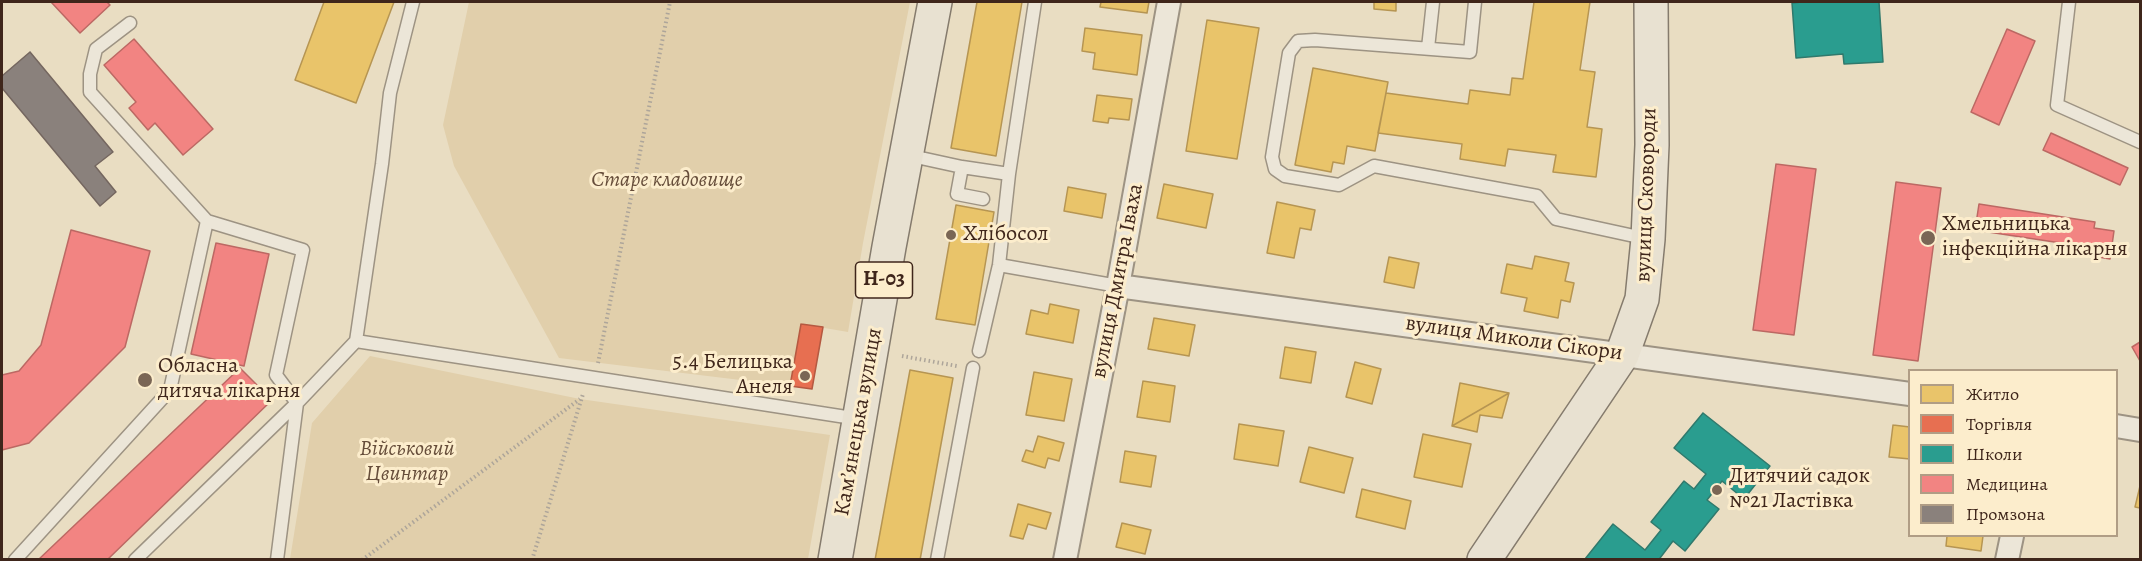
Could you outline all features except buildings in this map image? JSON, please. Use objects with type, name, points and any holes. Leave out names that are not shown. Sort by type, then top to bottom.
[{"type":"main road","name":"Камʼянецька вулиця","points":[[835,560],[889,247],[935,2]]},
{"type":"main road","name":"вулиця Сковороди","points":[[1484,560],[1622,355],[1642,299],[1648,239],[1652,145],[1651,2]]},
{"type":"street","name":"вулиця Дмитра Іваха","points":[[1065,560],[1118,286],[1169,2]]},
{"type":"street","name":"вулиця Миколи Сікори","points":[[1118,286],[1908,394]]},
{"type":"street","points":[[2118,426],[2140,430]]},
{"type":"street","points":[[2007,560],[2012,537]]},
{"type":"lane","points":[[135,560],[297,403],[356,341],[390,93],[412,2]]},
{"type":"lane","points":[[979,351],[999,265],[1009,174],[1035,2]]},
{"type":"lane","points":[[1428,48],[1433,2]]},
{"type":"lane","points":[[1475,2],[1470,52],[1315,40],[1298,41],[1289,53],[1272,157],[1275,169],[1285,176],[1339,185],[1374,166],[1537,196],[1556,219],[1648,239]]},
{"type":"lane","points":[[2069,2],[2057,105],[2140,142]]},
{"type":"lane","points":[[130,23],[96,49],[90,74],[90,92],[207,220],[303,250],[276,375],[297,403],[277,560]]},
{"type":"lane","points":[[907,155],[1009,174]]},
{"type":"lane","points":[[962,167],[957,194],[983,199]]},
{"type":"lane","points":[[15,560],[170,390],[207,220]]},
{"type":"lane","points":[[999,265],[1118,286]]},
{"type":"lane","points":[[356,341],[861,419]]},
{"type":"lane","points":[[937,560],[973,368]]},
{"type":"path","points":[[532,560],[580,399],[592,378],[602,339],[670,2]]},
{"type":"path","points":[[902,356],[973,368]]},
{"type":"path","points":[[362,560],[580,399]]},
{"type":"green space","name":"Старе кладовище","points":[[469,2],[910,2],[848,332],[801,324],[790,386],[559,358],[454,166],[443,125]]},
{"type":"green space","name":"Військовий Цвинтар","points":[[370,356],[580,399],[830,435],[808,559],[290,559],[312,423]]},
{"type":"place","name":"Хлібосол","points":[[951,235]]},
{"type":"place","name":"Хмельницька інфекційна лікарня","points":[[1928,238]]},
{"type":"place","name":"5.4 Белицька Анеля","points":[[805,376]]},
{"type":"place","name":"Обласна дитяча лікарня","points":[[145,380]]},
{"type":"place","name":"Дитячий садок №21 Ластівка","points":[[1717,490]]}]
